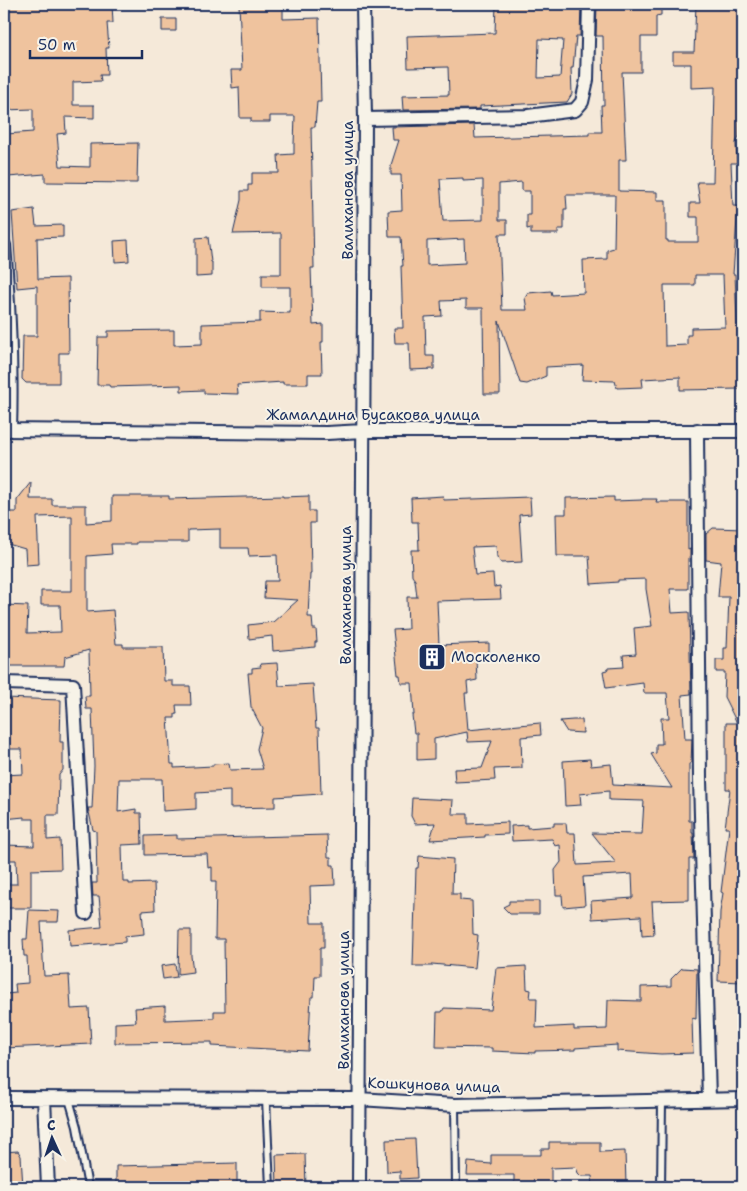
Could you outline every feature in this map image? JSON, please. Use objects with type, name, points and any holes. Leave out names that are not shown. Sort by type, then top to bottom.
[{"type":"street","name":"Валиханова улица","points":[[359,1187],[365,120],[363,4]]},
{"type":"street","points":[[365,120],[528,116],[575,110],[582,102],[587,80],[589,4]]},
{"type":"street","points":[[4,245],[10,320],[12,386],[7,430]]},
{"type":"street","name":"Жамалдина Бусакова улица","points":[[7,430],[327,433],[363,431],[743,431]]},
{"type":"street","points":[[697,430],[700,780],[709,1099]]},
{"type":"street","points":[[4,683],[73,685],[86,913]]},
{"type":"street","name":"Кошкунова улица","points":[[4,1098],[360,1099],[455,1105],[743,1099]]},
{"type":"street","points":[[44,1099],[48,1187]]},
{"type":"lane","points":[[69,1099],[77,1127],[88,1187]]},
{"type":"lane","points":[[266,1099],[270,1187]]},
{"type":"lane","points":[[661,1187],[662,1101]]},
{"type":"lane","points":[[455,1105],[456,1187]]},
{"type":"building","points":[[4,4],[112,4],[113,23],[107,23],[109,48],[106,48],[107,75],[100,75],[101,81],[73,82],[73,105],[94,105],[94,118],[65,117],[66,133],[57,134],[60,166],[90,167],[90,144],[138,143],[137,183],[45,182],[45,174],[8,177],[6,134],[33,132],[33,109],[4,110],[4,61],[6,61]]},
{"type":"building","points":[[239,4],[283,4],[283,19],[319,18],[321,102],[317,102],[315,127],[311,127],[314,268],[311,268],[313,325],[323,324],[323,342],[321,342],[322,374],[308,374],[308,384],[283,384],[283,382],[237,385],[238,394],[204,393],[204,390],[181,391],[181,385],[110,387],[109,385],[97,385],[98,337],[108,337],[108,331],[174,330],[174,345],[202,344],[202,324],[260,322],[260,312],[290,313],[290,287],[262,287],[262,274],[281,274],[281,233],[233,234],[241,200],[241,191],[248,191],[248,185],[252,185],[252,173],[279,173],[278,155],[294,154],[295,116],[270,116],[270,122],[251,122],[251,118],[240,118],[239,87],[232,88],[231,70],[242,70]]},
{"type":"building","points":[[496,4],[581,4],[580,36],[576,36],[573,68],[571,68],[572,94],[567,102],[480,106],[480,109],[403,110],[402,96],[449,95],[448,67],[408,68],[407,36],[495,33]],"holes":[[[539,39],[563,40],[560,77],[538,78]]]},
{"type":"building","points":[[597,4],[661,4],[661,15],[656,16],[656,37],[641,37],[641,72],[622,72],[626,160],[619,160],[619,191],[657,192],[657,200],[666,200],[666,240],[668,242],[698,242],[698,217],[690,217],[690,203],[700,203],[697,182],[713,182],[715,87],[691,88],[691,64],[673,64],[673,52],[694,52],[696,4],[742,6],[743,46],[739,136],[736,143],[737,163],[731,163],[733,206],[738,206],[733,274],[735,274],[740,389],[680,390],[680,377],[642,379],[643,387],[617,388],[615,381],[582,380],[583,365],[546,367],[546,376],[527,384],[520,383],[499,321],[500,394],[484,394],[483,308],[466,308],[466,300],[441,301],[442,316],[425,317],[426,356],[434,356],[434,369],[410,370],[409,343],[395,343],[394,328],[403,328],[401,266],[403,266],[401,237],[389,237],[388,211],[402,210],[401,175],[391,175],[391,165],[399,140],[393,140],[392,127],[474,125],[475,138],[589,135],[589,132],[602,132],[601,105],[604,105],[603,36],[596,36]],"holes":[[[463,178],[463,181],[483,180],[483,220],[443,221],[440,179]],[[522,182],[522,191],[530,191],[530,215],[527,215],[527,229],[531,228],[531,234],[558,234],[558,229],[564,229],[564,209],[567,209],[566,195],[615,195],[614,248],[607,250],[607,259],[583,260],[584,293],[552,295],[551,291],[528,293],[525,298],[527,310],[502,310],[499,234],[507,234],[507,220],[499,220],[499,184]],[[464,239],[465,263],[427,265],[427,241]],[[695,275],[723,275],[725,327],[691,328],[691,335],[687,335],[687,345],[665,346],[664,285],[695,285]]]},
{"type":"building","points":[[162,19],[176,19],[176,31],[162,31]]},
{"type":"building","points":[[34,209],[36,226],[63,225],[63,237],[37,238],[38,279],[68,278],[69,353],[59,353],[59,383],[26,383],[22,379],[23,336],[37,336],[37,286],[17,288],[12,212]]},
{"type":"building","points":[[208,237],[212,276],[196,277],[196,238]]},
{"type":"building","points":[[128,240],[129,261],[115,262],[114,241]]},
{"type":"building","points":[[31,482],[30,499],[52,499],[52,505],[86,505],[86,523],[112,521],[112,496],[169,496],[169,499],[309,496],[309,511],[315,511],[315,523],[310,523],[311,574],[308,617],[312,617],[313,629],[316,629],[317,642],[315,642],[315,647],[273,651],[272,636],[249,639],[248,625],[273,622],[298,600],[264,598],[265,581],[278,581],[277,555],[249,556],[248,548],[220,548],[220,529],[188,530],[188,542],[111,544],[112,554],[87,556],[87,612],[113,610],[116,644],[123,644],[123,647],[163,647],[164,681],[173,681],[173,686],[190,686],[191,705],[176,705],[177,714],[175,714],[175,718],[168,718],[171,764],[174,764],[174,768],[213,766],[213,764],[229,763],[230,770],[263,769],[257,749],[262,728],[251,707],[248,673],[252,673],[252,668],[261,667],[260,664],[277,663],[279,686],[313,684],[316,728],[319,728],[321,794],[275,797],[275,807],[230,808],[230,791],[196,793],[196,809],[163,811],[162,779],[119,779],[118,812],[136,809],[136,813],[141,813],[142,844],[122,845],[123,882],[129,882],[129,884],[154,883],[155,910],[142,911],[144,934],[125,936],[125,942],[70,946],[69,930],[102,927],[99,896],[93,896],[92,883],[97,883],[96,831],[93,830],[88,808],[92,808],[94,766],[92,709],[86,709],[85,696],[90,696],[89,650],[65,657],[64,666],[6,666],[4,605],[28,606],[27,633],[61,632],[60,605],[41,605],[41,591],[72,591],[72,516],[37,517],[39,564],[26,565],[25,549],[8,544],[4,540],[4,512],[17,512],[17,500]]},
{"type":"building","points":[[443,496],[444,500],[530,497],[531,514],[519,515],[522,562],[501,563],[497,557],[496,546],[472,547],[475,575],[493,574],[494,587],[500,586],[501,599],[437,601],[439,645],[489,643],[489,658],[476,659],[477,680],[467,682],[468,693],[465,693],[468,730],[540,723],[541,735],[521,737],[522,768],[494,769],[495,780],[455,782],[454,769],[482,768],[492,741],[468,742],[467,732],[434,739],[434,759],[417,760],[417,733],[414,733],[412,715],[414,715],[412,683],[401,683],[400,675],[398,675],[393,630],[408,629],[407,597],[417,597],[415,580],[412,576],[411,550],[419,550],[418,522],[412,522],[411,498]]},
{"type":"building","points":[[614,497],[614,501],[657,499],[656,502],[688,502],[688,550],[690,549],[690,559],[688,558],[688,589],[670,589],[672,613],[689,612],[691,694],[682,695],[685,739],[692,739],[691,763],[689,764],[689,821],[692,821],[694,859],[689,859],[689,900],[652,901],[654,935],[642,936],[641,916],[592,919],[591,901],[633,898],[632,874],[583,877],[585,905],[563,907],[562,895],[556,895],[555,870],[561,862],[560,845],[555,846],[552,839],[512,841],[511,826],[527,825],[527,828],[554,826],[554,823],[566,823],[567,833],[575,833],[577,865],[616,863],[592,833],[642,834],[644,801],[609,800],[609,791],[580,794],[581,805],[565,806],[563,761],[590,759],[591,766],[611,764],[613,785],[672,788],[651,754],[656,753],[656,744],[662,744],[661,718],[669,718],[667,693],[644,693],[643,683],[606,688],[603,671],[608,668],[624,667],[623,655],[636,654],[634,628],[652,626],[646,579],[618,580],[618,582],[591,584],[589,556],[557,556],[556,514],[566,514],[566,498]]},
{"type":"building","points":[[713,528],[743,529],[743,982],[718,981],[720,912],[723,893],[721,892],[729,828],[725,828],[730,789],[726,789],[726,723],[737,723],[724,697],[725,672],[716,672],[716,660],[724,660],[724,648],[727,648],[729,597],[718,597],[721,562],[706,560],[706,534]]},
{"type":"building","points":[[4,698],[61,700],[60,742],[63,742],[63,770],[59,775],[58,815],[47,815],[47,840],[60,839],[61,869],[31,870],[31,908],[4,908],[4,884],[17,884],[16,860],[4,860],[4,845],[34,846],[34,819],[24,819],[24,817],[4,819],[4,775],[23,774],[22,749],[4,749]]},
{"type":"building","points":[[582,720],[583,733],[567,732],[560,721]]},
{"type":"building","points":[[412,798],[453,800],[452,814],[468,814],[468,824],[508,822],[508,834],[430,840],[435,823],[415,824],[411,816]]},
{"type":"building","points":[[177,835],[177,839],[327,835],[328,857],[331,857],[331,865],[334,865],[335,885],[310,886],[311,923],[324,923],[324,948],[320,948],[320,976],[315,976],[314,997],[311,997],[308,1051],[212,1046],[212,1042],[115,1043],[115,1023],[136,1022],[135,1008],[165,1006],[165,1020],[214,1018],[214,1011],[225,1011],[224,939],[215,939],[216,881],[212,881],[212,867],[208,868],[207,854],[145,855],[145,836]]},
{"type":"building","points":[[419,856],[453,859],[452,894],[460,894],[460,900],[472,901],[473,934],[478,935],[475,968],[432,964],[432,966],[413,966],[416,868],[418,868]]},
{"type":"building","points":[[509,901],[539,901],[539,914],[510,914],[503,907],[509,904]]},
{"type":"building","points":[[29,910],[59,911],[58,922],[41,922],[44,976],[69,975],[71,1009],[89,1008],[91,1044],[4,1048],[4,1000],[7,1000],[6,994],[16,993],[15,984],[28,983],[27,956],[24,956],[23,939],[27,939]]},
{"type":"building","points":[[179,930],[191,930],[193,972],[178,974]]},
{"type":"building","points":[[175,964],[177,977],[163,979],[161,966]]},
{"type":"building","points":[[526,966],[527,989],[531,990],[530,998],[537,998],[536,1028],[574,1026],[574,1030],[607,1029],[608,1000],[641,1001],[641,987],[671,986],[671,979],[682,968],[697,969],[696,1019],[692,1018],[693,1053],[661,1054],[617,1051],[617,1045],[575,1048],[575,1050],[535,1051],[535,1053],[492,1051],[492,1048],[436,1047],[437,1012],[442,1012],[444,1008],[491,1010],[496,968]]},
{"type":"building","points":[[415,1139],[417,1178],[400,1179],[400,1171],[387,1172],[386,1140]]},
{"type":"building","points":[[549,1142],[600,1142],[600,1152],[625,1151],[626,1185],[593,1187],[592,1176],[581,1176],[576,1167],[551,1168],[551,1187],[514,1187],[514,1175],[467,1175],[468,1162],[491,1164],[491,1155],[541,1155],[541,1149],[549,1149]]},
{"type":"building","points":[[18,1151],[21,1156],[23,1187],[4,1187],[4,1152]]},
{"type":"building","points":[[305,1154],[306,1187],[277,1187],[276,1155]]},
{"type":"building","points":[[237,1163],[237,1187],[116,1187],[116,1166]]},
{"type":"place","name":"Москоленко","points":[[432,657]]}]
